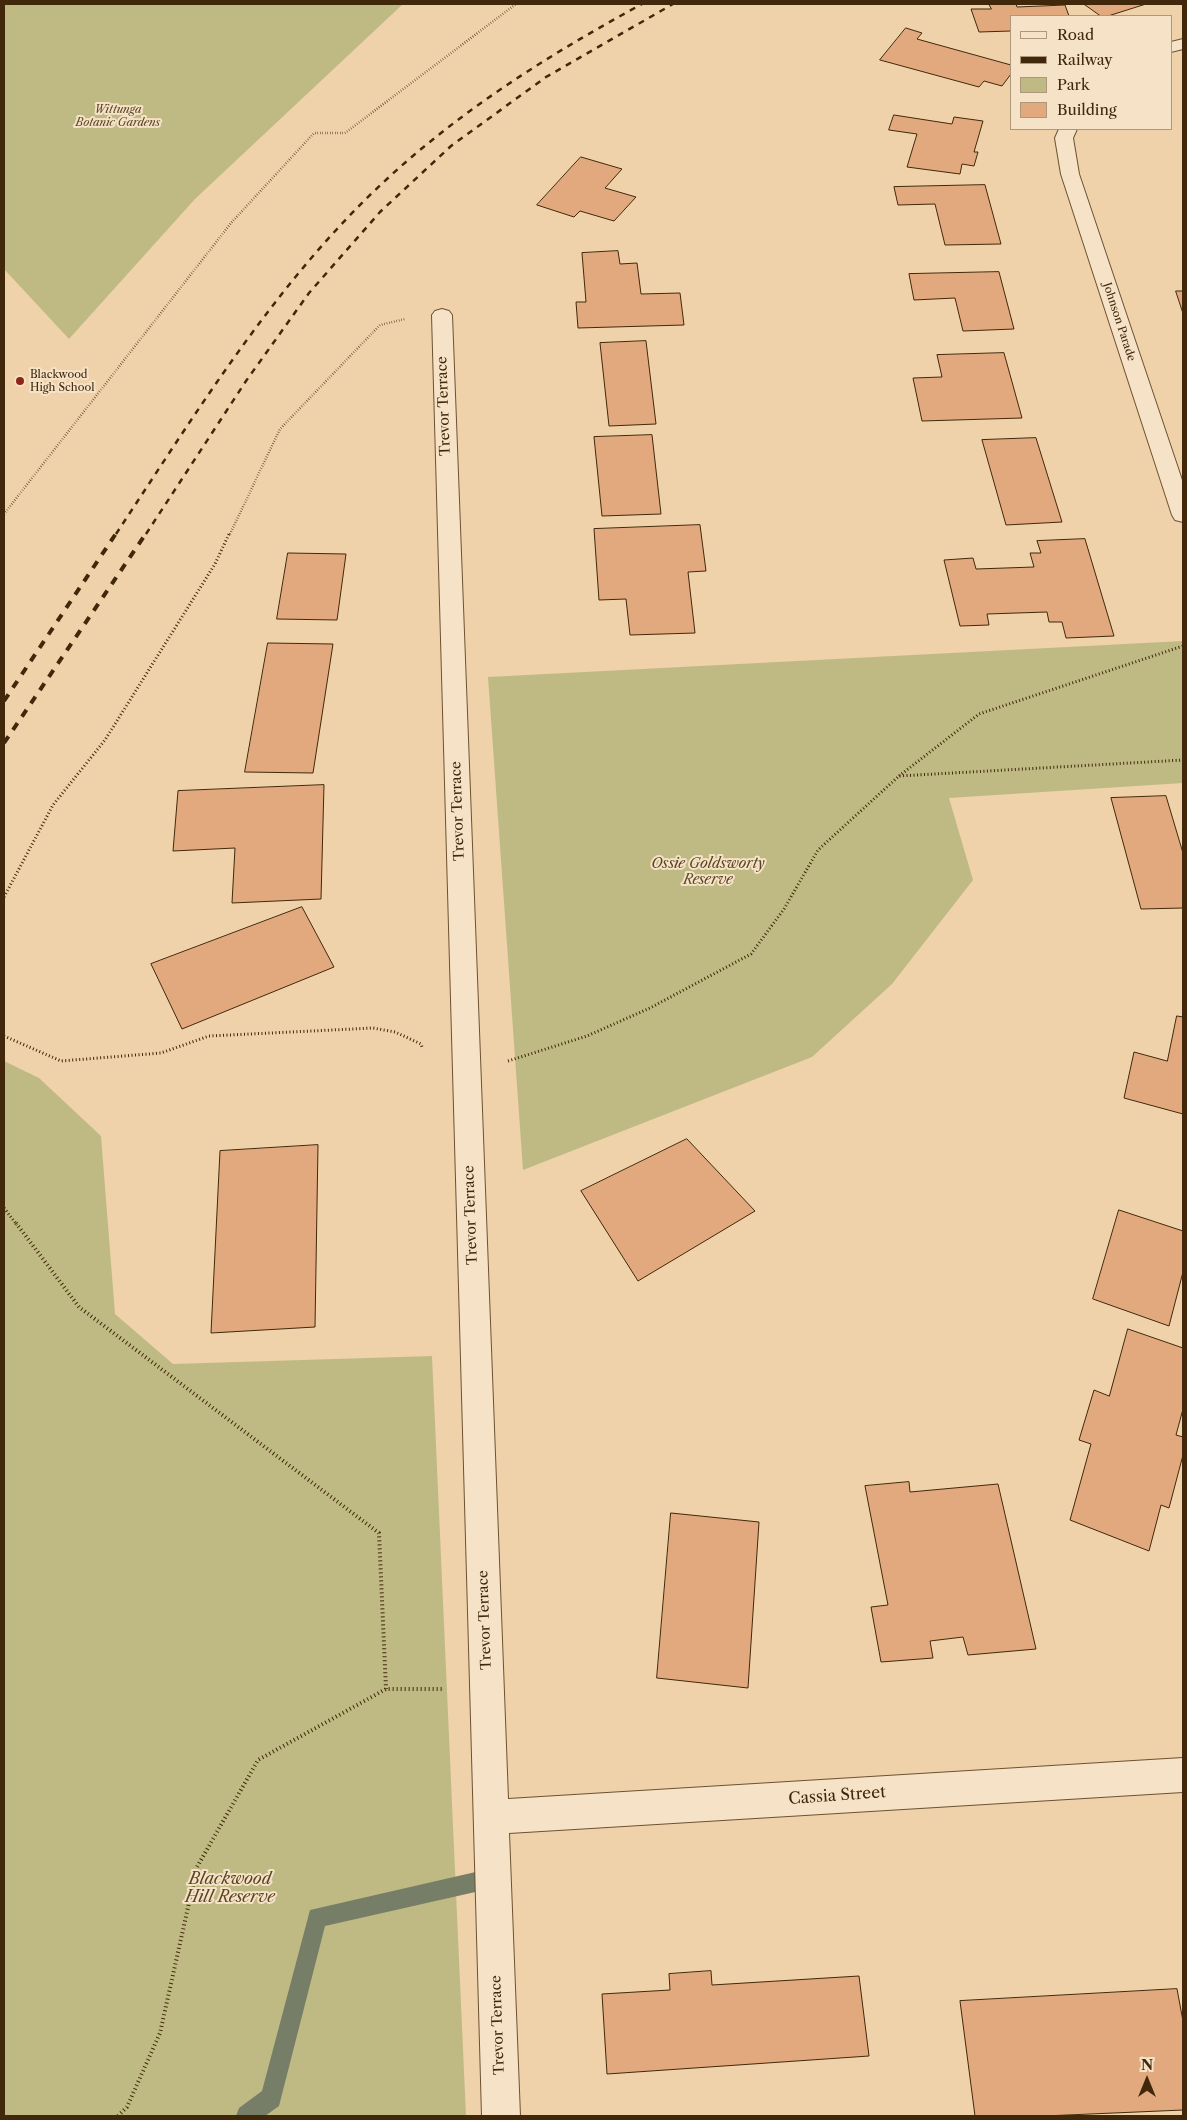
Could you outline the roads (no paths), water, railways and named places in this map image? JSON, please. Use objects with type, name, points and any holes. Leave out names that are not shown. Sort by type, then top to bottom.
[{"type":"street","name":"Johnson Parade","points":[[1068,130],[1064,138],[1070,174],[1183,514]]},
{"type":"street","name":"Trevor Terrace","points":[[442,314],[501,2116]]},
{"type":"street","name":"Cassia Street","points":[[491,1817],[1183,1775]]},
{"type":"waterway","points":[[247,2116],[271,2098],[317,1917],[493,1878]]},
{"type":"railway","points":[[116,534],[209,393],[242,347],[275,302],[348,217],[417,152],[478,105],[542,62],[642,4]]},
{"type":"railway","points":[[146,534],[246,381],[309,293],[380,212],[451,146],[546,77],[673,4]]},
{"type":"railway","points":[[4,701],[117,532]]},
{"type":"railway","points":[[4,743],[147,532]]},
{"type":"place","name":"Blackwood High School","points":[[20,381]]},
{"type":"park label","name":"Wittunga Botanic Gardens","points":[[118,116]]},
{"type":"park label","name":"Ossie Goldsworty Reserve","points":[[708,872]]},
{"type":"park label","name":"Blackwood Hill Reserve","points":[[230,1888]]}]
